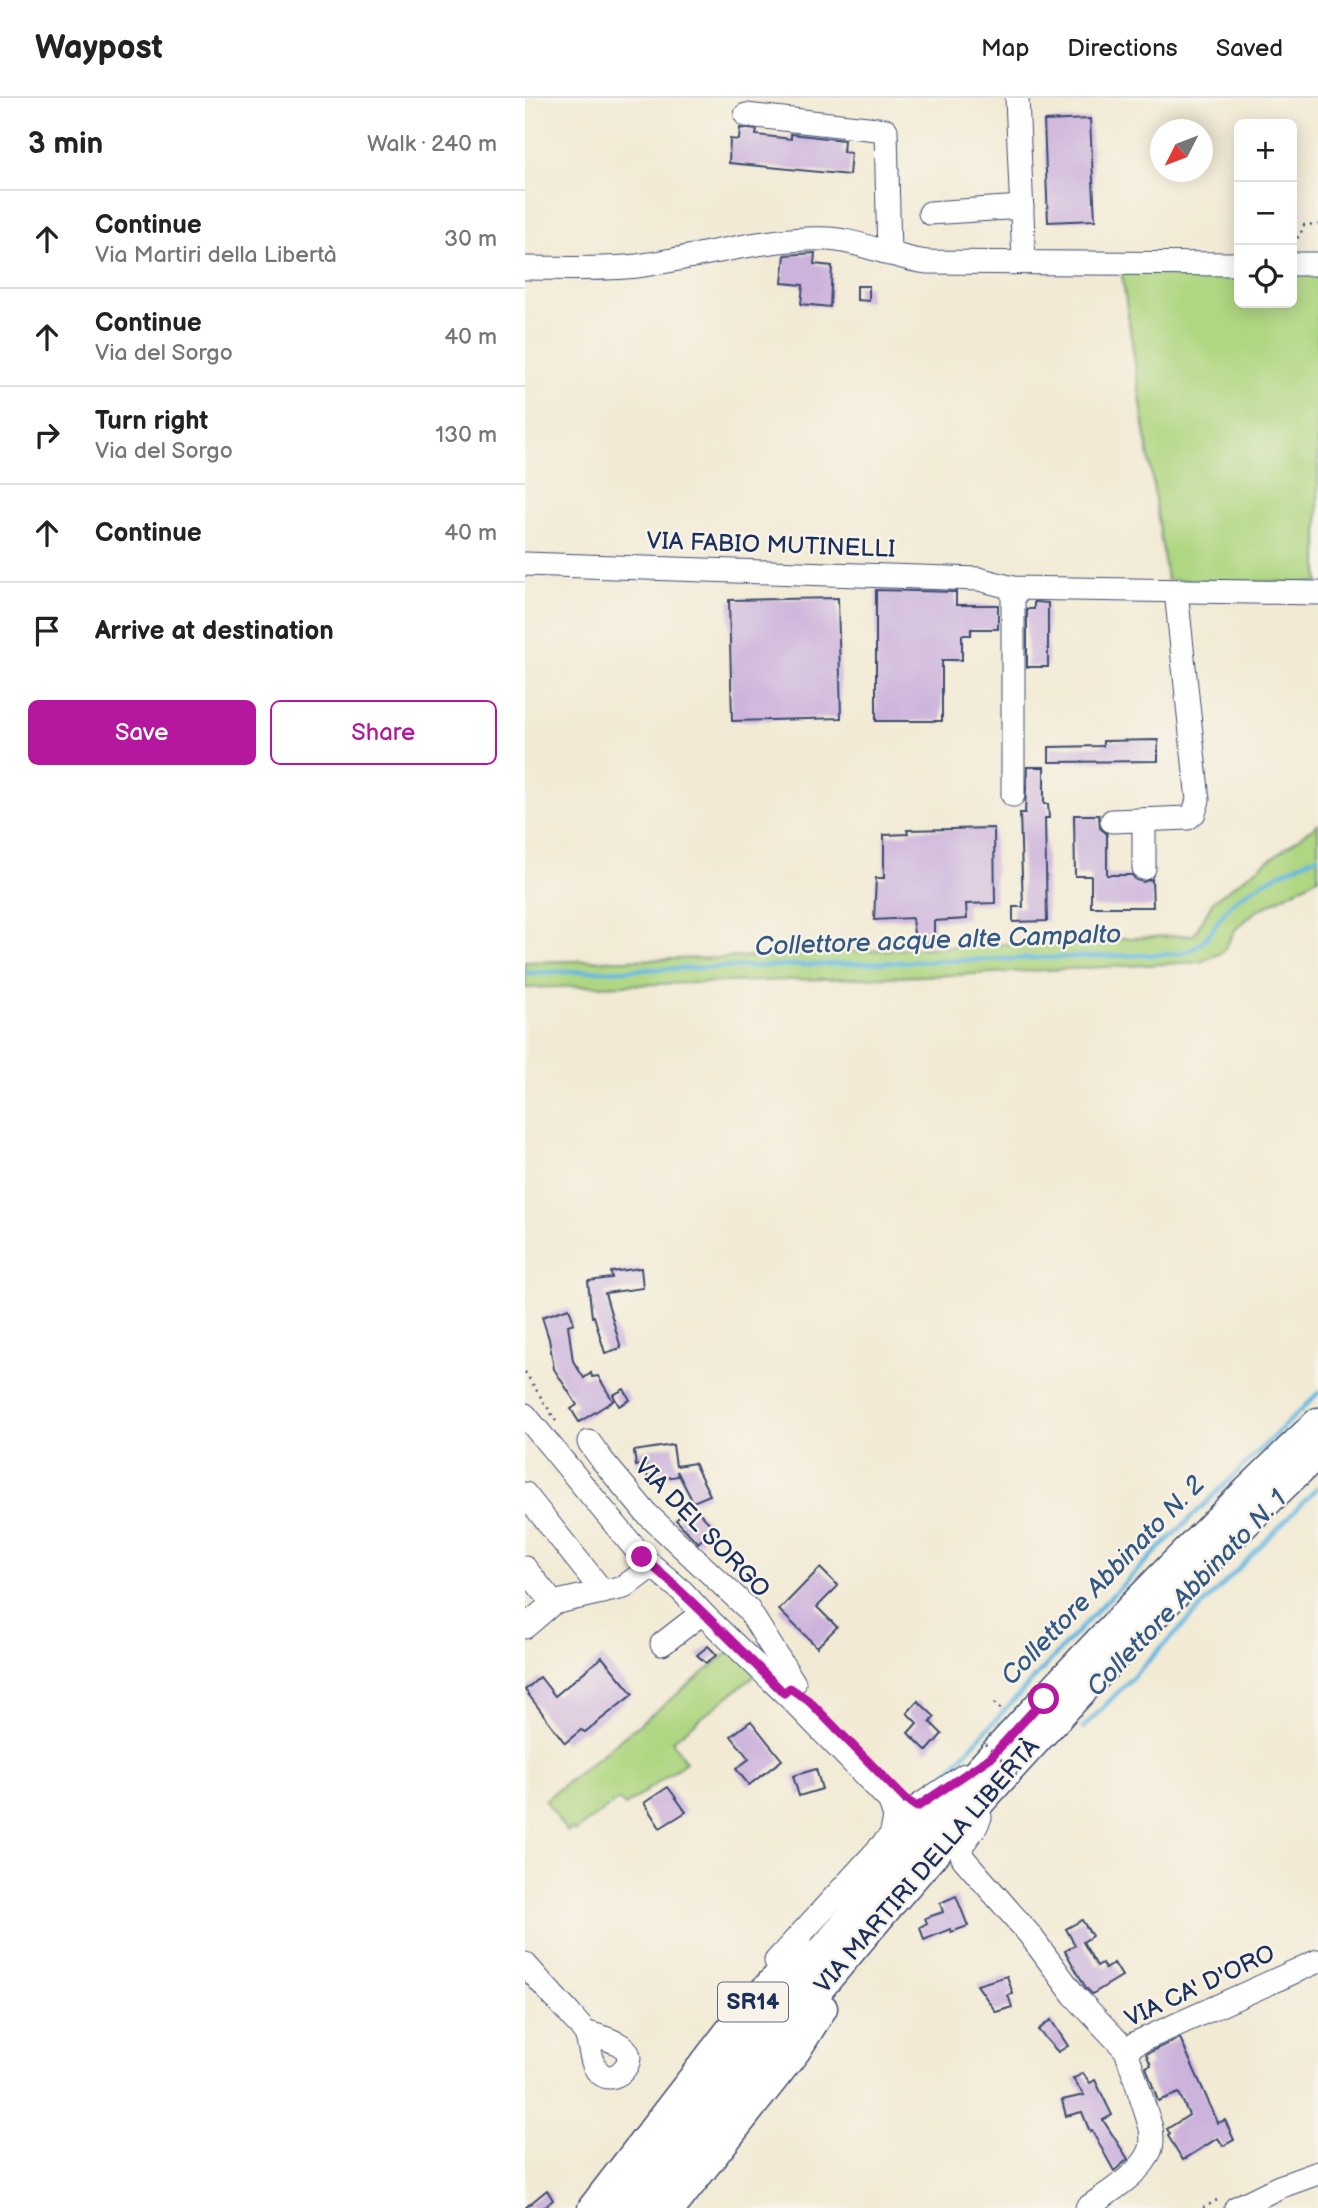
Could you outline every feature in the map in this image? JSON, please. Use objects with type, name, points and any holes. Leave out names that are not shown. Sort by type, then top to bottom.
[{"type":"main road","name":"VIA MARTIRI DELLA LIBERTÀ","points":[[619,2208],[709,2090],[850,1918],[927,1812],[1318,1422]]},
{"type":"main road","name":"VIA MARTIRI DELLA LIBERTÀ","points":[[646,2208],[784,2033],[903,1890],[991,1791],[1165,1605],[1318,1453]]},
{"type":"main road","name":"SR14","points":[[592,2208],[755,1999],[927,1812]]},
{"type":"main road","name":"SR14","points":[[672,2208],[796,2050],[832,1994],[857,1965],[903,1890]]},
{"type":"street","points":[[1017,98],[1024,261]]},
{"type":"street","points":[[746,115],[885,130],[889,254]]},
{"type":"street","points":[[930,213],[1022,207]]},
{"type":"street","points":[[525,268],[635,266],[738,246],[815,239],[848,242],[927,262],[1234,264]]},
{"type":"street","points":[[1297,264],[1318,264]]},
{"type":"street","name":"VIA FABIO MUTINELLI","points":[[525,564],[979,579],[1013,588],[1318,593]]},
{"type":"street","points":[[1013,588],[1013,795]]},
{"type":"street","points":[[1112,821],[1188,818],[1194,813],[1198,800],[1176,591]]},
{"type":"street","points":[[1144,820],[1144,868]]},
{"type":"street","name":"VIA DEL SORGO","points":[[525,1415],[642,1557],[787,1690],[890,1801],[895,1817],[891,1836]]},
{"type":"street","name":"VIA DEL SORGO","points":[[589,1442],[646,1513],[748,1609],[794,1683],[787,1690]]},
{"type":"street","points":[[525,1494],[603,1592]]},
{"type":"street","points":[[525,1627],[554,1603],[624,1587],[652,1566]]},
{"type":"street","points":[[525,1568],[554,1603]]},
{"type":"street","points":[[662,1644],[702,1613]]},
{"type":"street","name":"VIA DEL SORGO","points":[[787,1690],[809,1701],[905,1799],[927,1812]]},
{"type":"street","points":[[991,1791],[977,1826],[960,1848],[963,1858],[1030,1935],[1075,1995],[1126,2050]]},
{"type":"street","points":[[704,2063],[723,2021],[737,2002],[891,1836],[927,1812]]},
{"type":"street","name":"VIA CA' D'ORO","points":[[1087,2208],[1130,2176],[1150,2151],[1151,2128],[1126,2050],[1136,2043],[1318,1961]]},
{"type":"street","points":[[525,1964],[585,2032]]},
{"type":"street","points":[[1236,2208],[1318,2173]]},
{"type":"path","points":[[1297,237],[1304,225],[1318,224]]},
{"type":"path","points":[[994,1703],[999,1707]]},
{"type":"path","points":[[988,1751],[1023,1779]]},
{"type":"green space","points":[[1121,268],[1234,271],[1234,308],[1297,308],[1297,272],[1318,273],[1318,583],[1167,580]]},
{"type":"green space","points":[[1318,824],[1318,878],[1255,912],[1235,930],[1223,952],[1200,962],[954,975],[525,988],[525,962],[720,958],[1194,935],[1213,901]]},
{"type":"green space","points":[[732,1650],[758,1673],[672,1741],[686,1762],[625,1806],[618,1800],[575,1831],[572,1828],[567,1832],[545,1800]]},
{"type":"building","points":[[1090,119],[1095,220],[1048,222],[1044,121]]},
{"type":"building","points":[[740,128],[757,130],[756,135],[791,139],[791,134],[844,140],[843,152],[851,153],[849,175],[729,163],[730,139],[739,140]]},
{"type":"building","points":[[815,253],[814,264],[832,266],[830,307],[801,304],[803,285],[782,283],[785,255]]},
{"type":"building","points":[[857,286],[869,286],[869,301],[857,300]]},
{"type":"building","points":[[876,590],[956,592],[956,605],[998,605],[998,629],[971,629],[971,635],[962,635],[962,660],[942,660],[942,721],[876,721]]},
{"type":"building","points":[[838,598],[841,718],[732,721],[729,600]]},
{"type":"building","points":[[1034,602],[1048,603],[1048,667],[1027,667],[1027,609],[1034,609]]},
{"type":"building","points":[[1158,740],[1158,761],[1049,762],[1049,747],[1103,746],[1103,741]]},
{"type":"building","points":[[1027,767],[1044,767],[1044,804],[1048,804],[1049,818],[1045,818],[1047,921],[1013,922],[1013,907],[1023,907],[1020,813],[1025,813]]},
{"type":"building","points":[[1074,815],[1099,815],[1100,828],[1107,834],[1107,875],[1132,875],[1143,882],[1152,879],[1153,907],[1091,907],[1091,876],[1075,876]]},
{"type":"building","points":[[994,828],[995,903],[966,904],[967,919],[934,921],[934,943],[915,942],[912,918],[874,920],[876,878],[884,878],[884,835],[908,834],[907,830]]},
{"type":"building","points":[[641,1268],[643,1288],[605,1293],[621,1348],[605,1353],[594,1316],[592,1317],[588,1281],[612,1278],[611,1272]]},
{"type":"building","points":[[569,1308],[574,1323],[568,1325],[573,1361],[584,1378],[591,1373],[592,1377],[598,1376],[613,1401],[579,1422],[571,1409],[577,1405],[554,1369],[542,1317]]},
{"type":"building","points":[[624,1389],[630,1400],[619,1406],[613,1395]]},
{"type":"building","points":[[673,1445],[676,1466],[694,1463],[710,1495],[693,1502],[677,1471],[678,1476],[648,1481],[646,1464],[636,1466],[634,1451]]},
{"type":"building","points":[[692,1505],[714,1528],[698,1543],[676,1520]]},
{"type":"building","points":[[820,1568],[838,1586],[817,1607],[837,1627],[817,1647],[779,1610]]},
{"type":"building","points":[[708,1646],[717,1655],[706,1663],[697,1655]]},
{"type":"building","points":[[602,1657],[633,1694],[585,1732],[581,1730],[565,1743],[525,1690],[540,1677],[555,1696]]},
{"type":"building","points":[[918,1701],[935,1717],[930,1722],[942,1734],[927,1751],[908,1733],[917,1723],[907,1713]]},
{"type":"building","points":[[751,1721],[782,1760],[749,1785],[736,1769],[749,1759],[731,1736]]},
{"type":"building","points":[[816,1769],[822,1789],[799,1796],[793,1776]]},
{"type":"building","points":[[668,1787],[686,1812],[660,1828],[644,1803]]},
{"type":"building","points":[[956,1896],[968,1926],[951,1932],[950,1929],[924,1940],[920,1927],[927,1923],[925,1918],[943,1912],[940,1903]]},
{"type":"building","points":[[1082,1920],[1092,1936],[1083,1942],[1097,1966],[1102,1963],[1105,1969],[1114,1963],[1122,1976],[1092,1994],[1065,1951],[1075,1945],[1066,1929]]},
{"type":"building","points":[[1007,1976],[1013,1994],[1008,1995],[1012,2007],[996,2012],[977,1985]]},
{"type":"building","points":[[1051,2020],[1068,2046],[1058,2052],[1038,2030]]},
{"type":"building","points":[[1180,2038],[1218,2123],[1225,2120],[1234,2140],[1223,2146],[1218,2138],[1183,2160],[1168,2136],[1170,2134],[1167,2129],[1189,2115],[1179,2093],[1158,2101],[1146,2067],[1151,2065],[1146,2054]]},
{"type":"building","points":[[1083,2073],[1090,2083],[1095,2080],[1112,2115],[1103,2120],[1128,2159],[1114,2171],[1092,2131],[1090,2132],[1082,2112],[1066,2116],[1062,2100],[1084,2095],[1073,2079]]},
{"type":"building","points":[[547,2190],[553,2200],[543,2208],[525,2208]]},
{"type":"waterway","name":"Collettore acque alte Campalto","points":[[525,973],[1177,954],[1189,951],[1205,940],[1228,908],[1244,894],[1318,856]]},
{"type":"waterway","name":"Collettore Abbinato N. 2","points":[[940,1780],[1104,1603],[1318,1393]]},
{"type":"waterway","name":"Collettore Abbinato N. 1","points":[[1083,1728],[1318,1487]]},
{"type":"route","points":[[642,1557],[683,1592],[784,1693],[790,1688],[809,1701],[909,1803],[917,1807],[991,1757],[1044,1699]]}]
